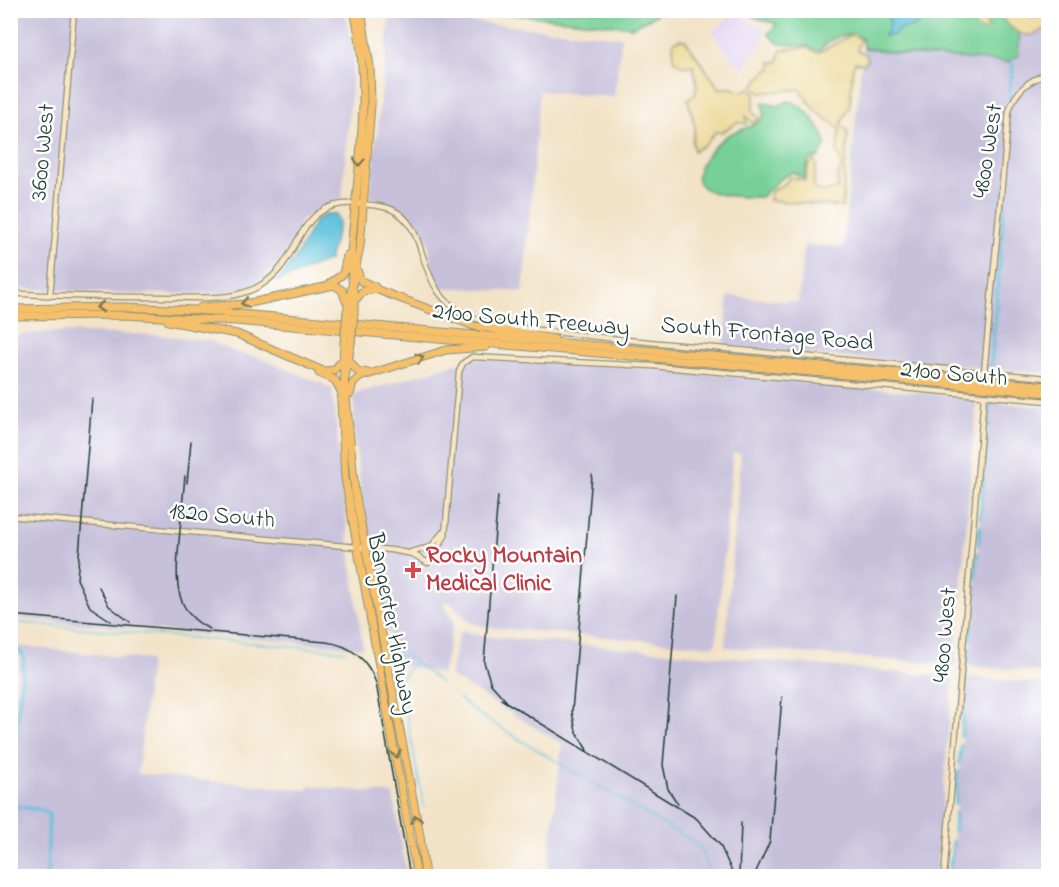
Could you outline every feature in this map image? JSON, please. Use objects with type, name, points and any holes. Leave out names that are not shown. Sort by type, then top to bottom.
[{"type":"highway","name":"Bangerter Highway","points":[[350,313],[354,302],[351,258],[364,96],[362,53],[354,10]]},
{"type":"highway","name":"Bangerter Highway","points":[[361,10],[368,49],[371,91],[364,204],[353,281],[342,394],[344,466],[420,836],[425,876]]},
{"type":"highway","points":[[302,291],[333,282],[343,274],[354,214]]},
{"type":"highway","points":[[356,268],[363,282],[474,326],[549,337],[571,344]]},
{"type":"highway","points":[[158,308],[229,306],[330,285],[339,287],[345,294],[350,313]]},
{"type":"highway","points":[[354,302],[362,291],[373,289],[419,305]]},
{"type":"highway","name":"2100 South Freeway","points":[[10,309],[158,308],[1048,386]]},
{"type":"highway","name":"2100 South Freeway","points":[[10,316],[145,316],[582,351],[1048,393]]},
{"type":"highway","points":[[145,316],[228,332],[327,371],[339,366],[346,358],[353,368],[361,373],[464,348],[505,347],[582,351]]},
{"type":"highway","points":[[288,356],[334,378],[342,394]]},
{"type":"highway","points":[[348,411],[354,381],[388,368]]},
{"type":"highway","name":"Bangerter Highway","points":[[345,378],[350,458],[361,548],[417,876]]},
{"type":"street","name":"3600 West","points":[[50,296],[74,10]]},
{"type":"street","name":"4800 West","points":[[984,372],[1008,119],[1013,101],[1028,83],[1048,74]]},
{"type":"street","name":"South Frontage Road","points":[[10,293],[50,296],[218,297],[248,292],[279,271],[293,250],[302,228],[317,213],[330,206],[355,203],[386,207],[404,218],[417,237],[425,267],[434,286],[457,310],[478,320],[600,337],[1048,378]]},
{"type":"street","name":"2100 South","points":[[447,524],[459,372],[463,363],[477,357],[652,366],[1048,402]]},
{"type":"street","name":"4800 West","points":[[944,876],[984,396]]},
{"type":"street","name":"1820 South","points":[[10,516],[407,552],[428,563],[442,543],[447,524]]},
{"type":"street","points":[[407,552],[430,547],[439,540],[447,524]]},
{"type":"shaded area","points":[[10,11],[344,11],[354,53],[342,199],[317,208],[300,221],[292,246],[282,261],[262,280],[243,290],[223,293],[132,294],[11,288]]},
{"type":"shaded area","points":[[1019,11],[1048,11],[1048,373],[724,347],[728,296],[798,302],[804,245],[843,247],[863,47]]},
{"type":"shaded area","points":[[735,12],[764,29],[763,40],[742,69],[723,48],[713,31]]},
{"type":"shaded area","points":[[390,14],[622,37],[614,97],[540,91],[523,292],[440,287],[433,274],[428,242],[414,222],[400,208],[370,197]]},
{"type":"shaded area","points":[[53,332],[158,335],[207,340],[241,354],[255,356],[332,388],[348,538],[363,648],[11,618],[11,335]]},
{"type":"shaded area","points":[[473,359],[636,367],[977,398],[955,665],[725,647],[741,453],[733,453],[716,643],[712,646],[485,627],[469,622],[450,602],[442,602],[454,622],[442,674],[397,664],[378,598],[365,522],[354,431],[354,394]]},
{"type":"shaded area","points":[[990,402],[1048,407],[1048,673],[969,666]]},
{"type":"shaded area","points":[[463,631],[482,636],[953,677],[936,876],[547,876],[562,744],[450,676],[459,633]]},
{"type":"shaded area","points":[[21,646],[150,660],[138,774],[307,790],[309,786],[393,794],[407,876],[11,876],[10,754]]},
{"type":"shaded area","points":[[968,677],[1048,684],[1048,876],[950,876]]},
{"type":"green space","points":[[653,10],[656,15],[633,27],[480,11]]},
{"type":"green space","points":[[744,11],[1021,11],[1018,55],[1009,62],[904,54],[864,48],[862,39],[851,36],[834,39],[820,50],[813,50],[807,46],[779,44],[768,34],[777,24],[756,18]]},
{"type":"green space","points":[[789,101],[807,112],[821,131],[826,144],[819,157],[809,159],[804,178],[792,172],[779,180],[761,197],[740,197],[715,193],[705,189],[699,183],[698,174],[703,162],[721,140],[762,119],[763,102],[777,106]]},
{"type":"sand","points":[[965,11],[979,11],[989,28],[982,31],[975,27]]},
{"type":"sand","points":[[996,11],[1022,11],[1031,17],[1048,16],[1048,28],[1033,35],[1021,34],[1011,28]]},
{"type":"sand","points":[[853,34],[861,40],[857,48],[859,52],[866,54],[868,59],[864,64],[855,62],[853,66],[850,105],[841,124],[848,133],[842,207],[769,200],[771,191],[786,183],[790,177],[805,180],[808,166],[814,159],[816,163],[815,189],[824,192],[838,188],[837,180],[842,165],[837,151],[840,129],[816,111],[799,89],[760,93],[753,86],[767,70],[772,69],[771,62],[778,62],[781,50],[807,47],[818,53]]},
{"type":"sand","points":[[685,40],[719,88],[732,88],[741,92],[750,88],[755,95],[752,112],[760,118],[753,123],[746,116],[747,124],[738,122],[722,132],[715,132],[706,144],[694,151],[692,142],[695,127],[688,99],[695,95],[697,84],[693,65],[684,67],[674,60],[673,42]]},
{"type":"water","points":[[886,11],[928,11],[927,18],[913,27],[900,29],[893,35],[884,36],[890,23]]},
{"type":"water","points":[[326,214],[336,214],[339,223],[329,260],[276,282],[295,259],[315,221]]},
{"type":"waterway","points":[[1009,98],[1013,64]]},
{"type":"waterway","points":[[991,367],[1006,183]]},
{"type":"waterway","points":[[988,427],[990,403]]},
{"type":"waterway","points":[[985,467],[987,439]]},
{"type":"waterway","points":[[980,518],[984,476]]},
{"type":"waterway","points":[[978,545],[980,526]]},
{"type":"waterway","points":[[975,579],[977,553]]},
{"type":"waterway","points":[[973,606],[974,587]]},
{"type":"waterway","points":[[970,639],[972,614]]},
{"type":"waterway","points":[[10,622],[345,651]]},
{"type":"waterway","points":[[10,647],[18,649],[24,657],[14,757]]},
{"type":"waterway","points":[[968,665],[969,647]]},
{"type":"waterway","points":[[394,655],[407,656],[441,683]]},
{"type":"waterway","points":[[414,662],[400,680],[424,807]]},
{"type":"waterway","points":[[965,695],[966,678]]},
{"type":"waterway","points":[[459,698],[478,714],[694,842],[700,847],[711,876]]},
{"type":"waterway","points":[[961,736],[964,704]]},
{"type":"waterway","points":[[959,763],[961,745]]},
{"type":"waterway","points":[[13,767],[11,800],[14,806],[42,810],[49,815],[47,876]]},
{"type":"waterway","points":[[955,804],[958,772]]},
{"type":"waterway","points":[[954,831],[955,813]]},
{"type":"waterway","points":[[950,869],[953,841]]},
{"type":"railway","points":[[92,399],[77,579],[90,607],[111,621]]},
{"type":"railway","points":[[187,483],[191,441]]},
{"type":"railway","points":[[587,750],[576,731],[572,712],[592,475]]},
{"type":"railway","points":[[185,476],[177,580],[179,592],[189,613],[210,629]]},
{"type":"railway","points":[[498,496],[484,662],[491,684],[508,703]]},
{"type":"railway","points":[[99,587],[109,606],[130,622]]},
{"type":"railway","points":[[677,596],[663,765],[668,789],[678,804]]},
{"type":"railway","points":[[10,615],[326,642],[350,650],[363,660],[373,674],[376,683],[410,876]]},
{"type":"railway","points":[[754,876],[770,841],[782,697]]},
{"type":"railway","points":[[501,699],[697,819],[720,845],[734,876]]},
{"type":"railway","points":[[739,876],[741,823]]},
{"type":"place","name":"Rocky Mountain Medical Clinic","points":[[413,570]]}]
